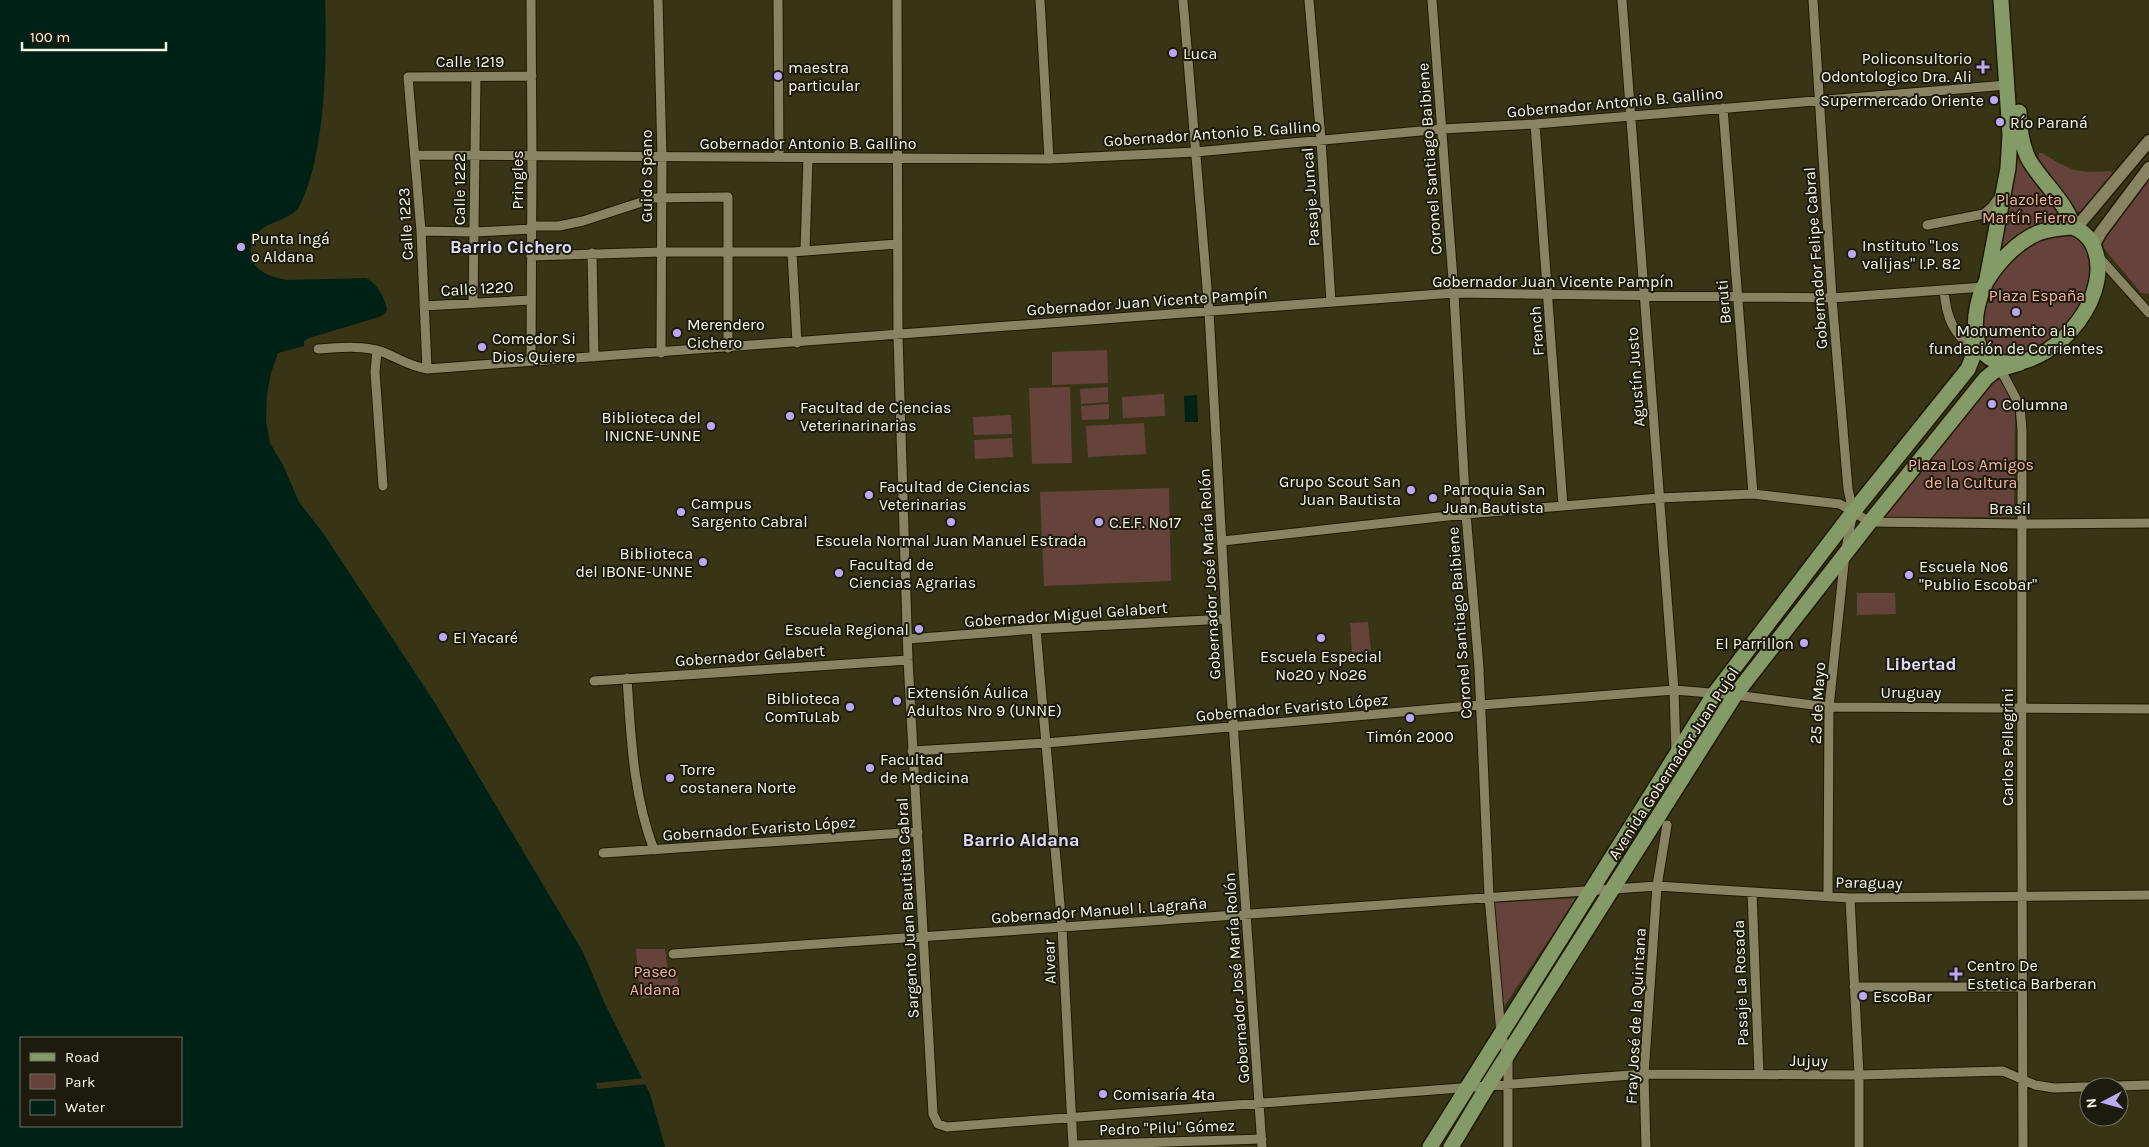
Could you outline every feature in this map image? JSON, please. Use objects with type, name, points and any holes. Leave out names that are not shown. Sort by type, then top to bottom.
[{"type":"main road","points":[[2002,0],[2010,135],[2008,168],[1985,285],[1976,319],[1975,333],[1980,349],[1993,364],[2020,363],[2035,358],[2050,350],[2076,325],[2086,311],[2093,292],[2096,278],[2095,251],[2101,232],[2149,168]]},
{"type":"main road","points":[[2011,0],[2020,131],[2024,148],[2035,170],[2069,214],[2074,228],[2088,238],[2095,251]]},
{"type":"main road","points":[[1985,285],[1998,266],[2025,241],[2038,233],[2074,228],[2149,141]]},
{"type":"main road","name":"Avenida Gobernador Juan Pujol","points":[[1430,1147],[1592,892],[1607,864],[1676,752],[1715,693],[1853,512],[1968,369],[1975,333]]},
{"type":"main road","name":"Avenida Gobernador Juan Pujol","points":[[1451,1147],[1735,695],[1870,522],[1986,378],[1993,364]]},
{"type":"street","name":"Pringles","points":[[530,0],[532,76],[531,361]]},
{"type":"street","name":"Guido Spano","points":[[658,0],[662,158],[661,353]]},
{"type":"street","points":[[778,0],[779,157]]},
{"type":"street","name":"Sargento Juan Bautista Cabral","points":[[897,0],[898,336],[908,660],[933,1114],[938,1124]]},
{"type":"street","points":[[1040,0],[1049,159]]},
{"type":"street","name":"Gobernador José María Rolón","points":[[1183,0],[1209,312],[1226,619],[1262,1143]]},
{"type":"street","name":"Pasaje Juncal","points":[[1309,0],[1321,140],[1331,302]]},
{"type":"street","name":"Coronel Santiago Baibiene","points":[[1432,0],[1454,293],[1466,514],[1480,705],[1489,896],[1501,1034],[1508,1056]]},
{"type":"street","name":"Agustín Justo","points":[[1622,0],[1674,690],[1676,752]]},
{"type":"street","name":"Gobernador Felipe Cabral","points":[[1813,0],[1832,298],[1848,489],[1853,512]]},
{"type":"street","name":"Calle 1219","points":[[408,77],[532,76]]},
{"type":"street","name":"Calle 1223","points":[[408,77],[421,231],[427,369]]},
{"type":"street","name":"Calle 1222","points":[[473,302],[476,77]]},
{"type":"street","name":"Gobernador Antonio B. Gallino","points":[[416,156],[1049,159],[1196,152],[1442,129],[1535,124],[2007,85]]},
{"type":"street","name":"Beruti","points":[[1723,108],[1753,494]]},
{"type":"street","name":"French","points":[[1535,124],[1549,294],[1563,506]]},
{"type":"street","points":[[805,250],[808,158]]},
{"type":"street","points":[[1927,225],[1984,214],[2004,191]]},
{"type":"street","points":[[421,231],[474,232],[559,226],[582,221],[654,198],[728,197],[728,348]]},
{"type":"street","points":[[531,256],[592,253],[792,252],[898,244]]},
{"type":"street","points":[[2095,251],[2148,311]]},
{"type":"street","points":[[792,252],[797,343]]},
{"type":"street","points":[[592,253],[594,356]]},
{"type":"street","name":"Gobernador Juan Vicente Pampín","points":[[318,349],[365,348],[377,350],[412,366],[427,369],[898,336],[1454,293],[1832,298],[1944,291],[1985,285]]},
{"type":"street","points":[[1944,291],[1950,323],[1957,334],[1973,351]]},
{"type":"street","name":"Calle 1220","points":[[424,306],[531,300]]},
{"type":"street","points":[[377,350],[375,372],[383,486]]},
{"type":"street","name":"Carlos Pellegrini","points":[[1993,364],[2004,376],[2020,406],[2023,708],[2021,897],[2023,1147]]},
{"type":"street","points":[[1223,540],[1466,514],[1659,498],[1753,494],[1840,504],[1870,522]]},
{"type":"street","name":"25 de Mayo","points":[[1828,896],[1829,707],[1845,554],[1853,512]]},
{"type":"street","name":"Brasil","points":[[1870,522],[2149,523]]},
{"type":"street","name":"Gobernador Miguel Gelabert","points":[[908,639],[1036,629],[1226,619]]},
{"type":"street","name":"Alvear","points":[[1036,629],[1062,928],[1070,1118],[1073,1146]]},
{"type":"street","name":"Gobernador Gelabert","points":[[594,680],[908,660]]},
{"type":"street","points":[[627,678],[633,764],[644,822],[654,850]]},
{"type":"street","name":"Uruguay","points":[[1674,690],[1735,695],[1829,707],[2149,709]]},
{"type":"street","name":"Gobernador Evaristo López","points":[[912,751],[1046,743],[1674,690]]},
{"type":"street","name":"Fray José de la Quintana","points":[[1646,1147],[1644,1074],[1657,886],[1667,825]]},
{"type":"street","name":"Gobernador Evaristo López","points":[[603,853],[918,832]]},
{"type":"street","name":"Paraguay","points":[[1592,892],[1657,886],[1850,898],[2149,895]]},
{"type":"street","name":"Gobernador Manuel I. Lagraña","points":[[673,954],[923,938],[1489,896],[1592,892]]},
{"type":"street","name":"Pasaje La Rosada","points":[[1752,892],[1758,1074]]},
{"type":"street","points":[[1850,898],[1858,1076],[1859,1147]]},
{"type":"street","points":[[1854,987],[2022,987]]},
{"type":"street","points":[[1508,1056],[1506,1084],[1508,1147]]},
{"type":"street","name":"Jujuy","points":[[938,1124],[947,1127],[1644,1074],[1858,1076],[2003,1071],[2035,1086],[2054,1088],[2149,1085]]},
{"type":"street","name":"Pedro \"Pilu\" Gómez","points":[[1073,1146],[1262,1143]]},
{"type":"green space","name":"Plazoleta Martín Fierro","points":[[2014,125],[2063,217],[2061,222],[2003,250],[1999,250]]},
{"type":"green space","points":[[2039,153],[2074,170],[2089,172],[2110,171],[2113,174],[2085,209],[2081,212],[2076,211],[2038,160]]},
{"type":"green space","points":[[2149,177],[2149,294],[2141,293],[2103,247],[2101,242]]},
{"type":"green space","name":"Plaza España","points":[[2070,234],[2084,241],[2093,272],[2082,308],[2051,344],[2015,358],[1993,353],[1986,346],[1981,329],[1983,306],[1993,283],[2008,262],[2038,239]]},
{"type":"green space","points":[[1107,350],[1108,383],[1052,385],[1052,352]]},
{"type":"green space","name":"Plaza Los Amigos de la Cultura","points":[[1990,381],[2001,381],[2015,404],[2014,517],[1881,517]]},
{"type":"green space","points":[[1070,387],[1072,463],[1032,464],[1029,388]]},
{"type":"green space","points":[[1108,387],[1108,402],[1081,404],[1080,389]]},
{"type":"green space","points":[[1164,394],[1165,416],[1123,418],[1122,397]]},
{"type":"green space","points":[[1109,404],[1109,419],[1082,420],[1081,406]]},
{"type":"green space","points":[[1011,415],[1012,434],[974,435],[973,417]]},
{"type":"green space","points":[[1144,423],[1146,454],[1088,457],[1086,426]]},
{"type":"green space","points":[[1012,438],[1013,457],[975,459],[974,440]]},
{"type":"green space","points":[[1169,488],[1171,581],[1044,586],[1040,492]]},
{"type":"green space","points":[[1857,593],[1895,593],[1896,614],[1857,615]]},
{"type":"green space","points":[[1368,622],[1371,651],[1352,653],[1350,623]]},
{"type":"green space","points":[[1577,898],[1503,1008],[1494,903]]},
{"type":"green space","name":"Paseo Aldana","points":[[636,949],[665,949],[668,969],[677,969],[679,996],[640,998]]},
{"type":"water","points":[[0,0],[325,0],[326,51],[323,107],[314,162],[307,187],[298,209],[263,228],[256,234],[253,239],[251,255],[256,266],[261,271],[287,280],[366,278],[374,283],[380,291],[387,310],[382,316],[309,338],[304,341],[304,346],[278,353],[271,373],[267,394],[266,421],[270,443],[283,465],[299,502],[323,533],[435,703],[583,952],[605,1004],[650,1094],[665,1147],[0,1147]]},
{"type":"water","points":[[1197,395],[1198,422],[1185,422],[1184,396]]},
{"type":"pier","points":[[645,1078],[648,1084],[597,1089],[596,1083]]},
{"type":"place","name":"Luca","points":[[1173,53]]},
{"type":"place","name":"Policonsultorio Odontologico Dra. Ali","points":[[1983,67]]},
{"type":"place","name":"maestra particular","points":[[778,76]]},
{"type":"place","name":"Supermercado Oriente","points":[[1994,100]]},
{"type":"place","name":"Río Paraná","points":[[2000,122]]},
{"type":"place","name":"Punta Ingá o Aldana","points":[[241,247]]},
{"type":"place","name":"Instituto \"Los valijas\" I.P. 82","points":[[1852,254]]},
{"type":"place","name":"Monumento a la fundación de Corrientes","points":[[2016,312]]},
{"type":"place","name":"Merendero Cichero","points":[[677,333]]},
{"type":"place","name":"Comedor Si Dios Quiere","points":[[482,347]]},
{"type":"place","name":"Columna","points":[[1992,404]]},
{"type":"place","name":"Facultad de Ciencias Veterinarinarias","points":[[790,416]]},
{"type":"place","name":"Biblioteca del INICNE-UNNE","points":[[711,426]]},
{"type":"place","name":"Grupo Scout San Juan Bautista","points":[[1411,490]]},
{"type":"place","name":"Facultad de Ciencias Veterinarias","points":[[869,495]]},
{"type":"place","name":"Parroquia San Juan Bautista","points":[[1433,498]]},
{"type":"place","name":"Campus Sargento Cabral","points":[[681,512]]},
{"type":"place","name":"Escuela Normal Juan Manuel Estrada","points":[[951,522]]},
{"type":"place","name":"C.E.F. Nº17","points":[[1099,522]]},
{"type":"place","name":"Biblioteca del IBONE-UNNE","points":[[703,562]]},
{"type":"place","name":"Facultad de Ciencias Agrarias","points":[[839,573]]},
{"type":"place","name":"Escuela Nº6 \"Publio Escobar\"","points":[[1909,575]]},
{"type":"place","name":"Escuela Regional","points":[[919,629]]},
{"type":"place","name":"El Yacaré","points":[[443,637]]},
{"type":"place","name":"Escuela Especial Nº20 y Nº26","points":[[1321,638]]},
{"type":"place","name":"El Parrillon","points":[[1804,643]]},
{"type":"place","name":"Extensión Áulica Adultos Nro 9 (UNNE)","points":[[897,701]]},
{"type":"place","name":"Biblioteca ComTuLab","points":[[850,707]]},
{"type":"place","name":"Timón 2000","points":[[1410,718]]},
{"type":"place","name":"Facultad de Medicina","points":[[870,768]]},
{"type":"place","name":"Torre costanera Norte","points":[[670,778]]},
{"type":"place","name":"Centro De Estetica Barberan","points":[[1956,974]]},
{"type":"place","name":"EscoBar","points":[[1863,996]]},
{"type":"place","name":"Comisaría 4ta","points":[[1103,1094]]},
{"type":"district","name":"Barrio Cichero","points":[[511,247]]},
{"type":"district","name":"Libertad","points":[[1921,664]]},
{"type":"district","name":"Barrio Aldana","points":[[1021,840]]}]
